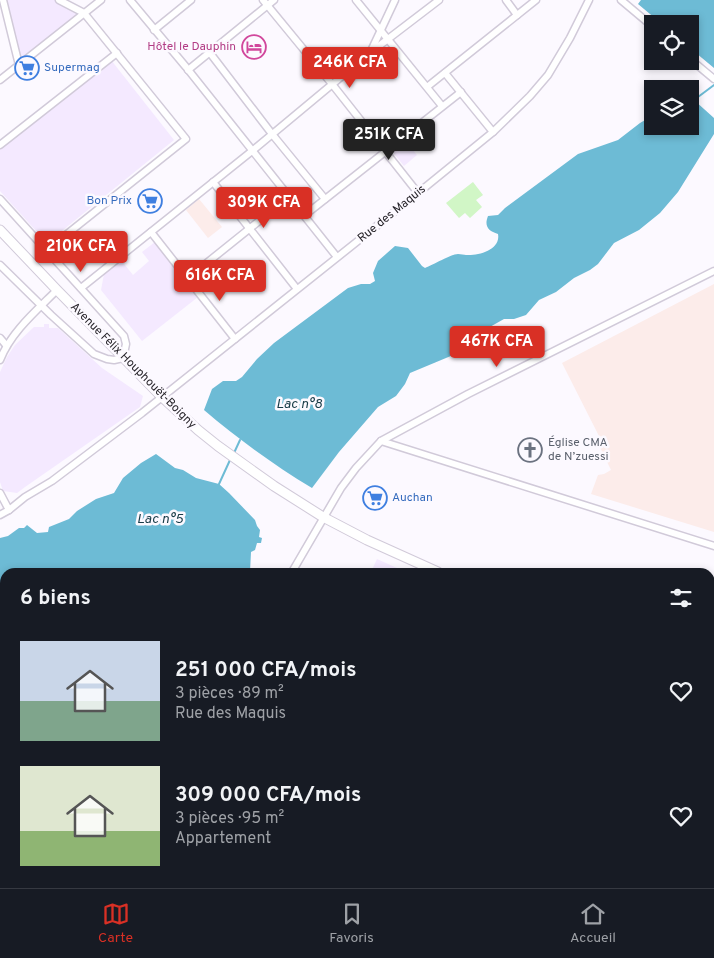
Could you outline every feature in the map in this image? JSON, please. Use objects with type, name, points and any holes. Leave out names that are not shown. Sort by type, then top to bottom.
[{"type":"highway","name":"Avenue Félix Houphouët-Boigny","points":[[0,230],[162,397],[218,446],[274,486],[323,517],[429,568]]},
{"type":"street","points":[[3,0],[19,65]]},
{"type":"street","points":[[46,250],[186,139],[84,13],[59,0]]},
{"type":"street","points":[[0,80],[101,0]]},
{"type":"street","points":[[130,0],[337,257]]},
{"type":"street","points":[[154,30],[191,0]]},
{"type":"street","points":[[188,70],[266,3],[274,0]]},
{"type":"street","points":[[356,0],[442,106]]},
{"type":"street","points":[[371,52],[395,0]]},
{"type":"street","points":[[81,288],[252,151],[371,52],[439,0]]},
{"type":"street","points":[[506,0],[517,15]]},
{"type":"street","points":[[427,87],[536,0]]},
{"type":"street","name":"Rue des Maquis","points":[[0,515],[52,481],[162,397],[493,132],[530,96],[548,75],[570,38],[589,0]]},
{"type":"street","points":[[622,0],[644,19]]},
{"type":"street","points":[[266,3],[418,193]]},
{"type":"street","points":[[0,145],[117,53]]},
{"type":"street","points":[[210,53],[325,199]]},
{"type":"street","points":[[699,66],[714,79]]},
{"type":"street","points":[[446,73],[493,132]]},
{"type":"street","points":[[305,215],[461,92]]},
{"type":"street","points":[[213,182],[298,289]]},
{"type":"street","points":[[188,278],[289,197]]},
{"type":"street","points":[[0,199],[124,336],[126,344],[123,358],[107,359],[94,354],[41,306],[0,265]]},
{"type":"street","points":[[151,232],[235,339]]},
{"type":"street","points":[[294,568],[341,488],[356,468],[381,441],[468,394],[714,271]]},
{"type":"street","points":[[0,360],[6,345],[20,327],[57,290]]},
{"type":"street","points":[[0,338],[6,345]]},
{"type":"street","points":[[381,441],[714,546]]},
{"type":"street","points":[[0,493],[9,510]]},
{"type":"shaded area","points":[[6,0],[55,0],[82,13],[20,60]]},
{"type":"shaded area","points":[[111,60],[174,140],[47,243],[0,191],[0,146]]},
{"type":"shaded area","points":[[404,139],[417,155],[404,166],[391,150]]},
{"type":"shaded area","points":[[199,199],[222,227],[208,238],[186,210]]},
{"type":"shaded area","points":[[155,242],[198,297],[142,341],[101,290],[104,274],[121,260],[133,275],[149,261],[142,252]]},
{"type":"shaded area","points":[[714,284],[714,532],[591,494],[598,475],[611,470],[596,439],[600,438],[562,363]]},
{"type":"shaded area","points":[[44,324],[49,324],[49,328],[58,328],[102,368],[143,396],[140,407],[17,493],[3,491],[0,482],[0,372],[15,345],[34,327],[44,327]]},
{"type":"shaded area","points":[[377,559],[397,568],[373,568]]},
{"type":"green space","points":[[473,182],[483,195],[476,200],[482,207],[470,218],[465,213],[459,218],[446,203]]},
{"type":"water","points":[[641,0],[714,0],[714,68],[699,56],[699,15],[651,15],[638,4]]},
{"type":"water","name":"Lac n°8","points":[[699,104],[714,118],[714,134],[678,192],[660,213],[639,230],[614,243],[598,264],[590,270],[574,278],[556,292],[539,300],[526,315],[514,319],[504,319],[488,328],[458,353],[410,373],[396,396],[378,407],[339,452],[312,488],[256,451],[204,410],[212,389],[223,381],[236,381],[242,377],[274,343],[348,288],[361,284],[370,284],[375,281],[373,273],[378,261],[395,246],[408,248],[425,268],[455,254],[471,255],[488,251],[496,244],[498,234],[488,228],[486,223],[488,216],[498,215],[578,154],[618,140],[644,121],[644,135],[699,135]]},
{"type":"water","name":"Lac n°5","points":[[156,454],[175,468],[183,470],[196,478],[219,484],[229,493],[255,520],[260,530],[259,537],[262,538],[261,543],[257,543],[255,550],[251,552],[250,568],[0,568],[0,538],[8,536],[27,525],[37,533],[48,532],[49,527],[69,519],[77,511],[96,499],[114,493],[123,478],[141,463]]},
{"type":"waterway","points":[[699,96],[714,85]]},
{"type":"waterway","points":[[234,453],[240,440]]},
{"type":"waterway","points":[[219,484],[230,460]]},
{"type":"place","name":"Hôtel le Dauphin","points":[[254,47]]},
{"type":"place","name":"Supermag","points":[[27,68]]},
{"type":"place","name":"Bon Prix","points":[[150,201]]},
{"type":"place","name":"Église CMA de N’zuessi","points":[[530,450]]},
{"type":"place","name":"Auchan","points":[[375,498]]}]
